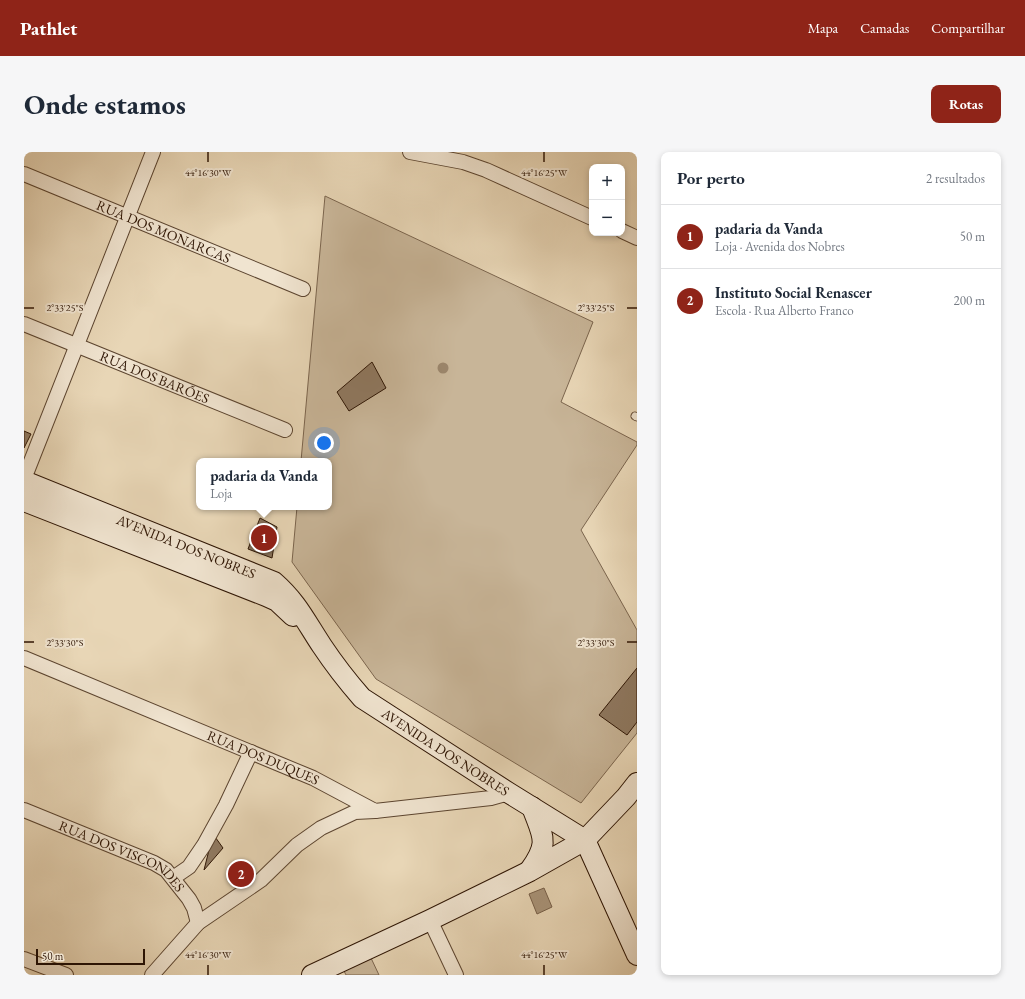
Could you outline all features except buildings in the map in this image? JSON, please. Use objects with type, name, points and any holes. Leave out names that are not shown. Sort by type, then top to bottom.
[{"type":"main road","name":"AVENIDA DOS NOBRES","points":[[24,480],[274,582],[298,607],[322,646],[352,687],[362,698],[585,840]]},
{"type":"main road","name":"AVENIDA DOS NOBRES","points":[[24,501],[266,596],[287,610],[322,646]]},
{"type":"main road","points":[[312,975],[430,920],[530,870],[585,840],[626,797],[637,783]]},
{"type":"main road","points":[[530,870],[539,858],[544,843],[532,807]]},
{"type":"main road","points":[[585,840],[635,945]]},
{"type":"street","points":[[24,480],[153,152]]},
{"type":"street","points":[[416,152],[463,162],[486,170],[589,217]]},
{"type":"street","name":"RUA DOS MONARCAS","points":[[24,174],[303,289]]},
{"type":"street","points":[[625,232],[637,238]]},
{"type":"street","name":"RUA DOS BARÕES","points":[[24,324],[286,430]]},
{"type":"street","name":"RUA DOS DUQUES","points":[[24,658],[313,778],[375,810]]},
{"type":"street","points":[[173,878],[189,867],[204,845],[226,805],[251,752]]},
{"type":"street","points":[[152,975],[198,923],[261,880],[297,845],[321,828],[354,812],[491,798],[509,793]]},
{"type":"street","name":"RUA DOS VISCONDES","points":[[24,810],[154,863],[166,870],[194,908],[198,923]]},
{"type":"street","points":[[430,920],[456,975]]},
{"type":"street","points":[[24,959],[66,975]]},
{"type":"shaded area","points":[[325,196],[593,322],[561,402],[637,442],[637,445],[581,530],[637,630],[637,733],[581,803],[376,679],[292,562],[297,510],[332,510],[332,458],[301,458]]},
{"type":"shaded area","points":[[544,888],[552,907],[537,914],[529,894]]},
{"type":"shaded area","points":[[371,958],[379,975],[346,975],[344,971]]},
{"type":"place","name":"padaria da Vanda","points":[[264,538]]},
{"type":"place","name":"Instituto Social Renascer","points":[[241,874]]}]
